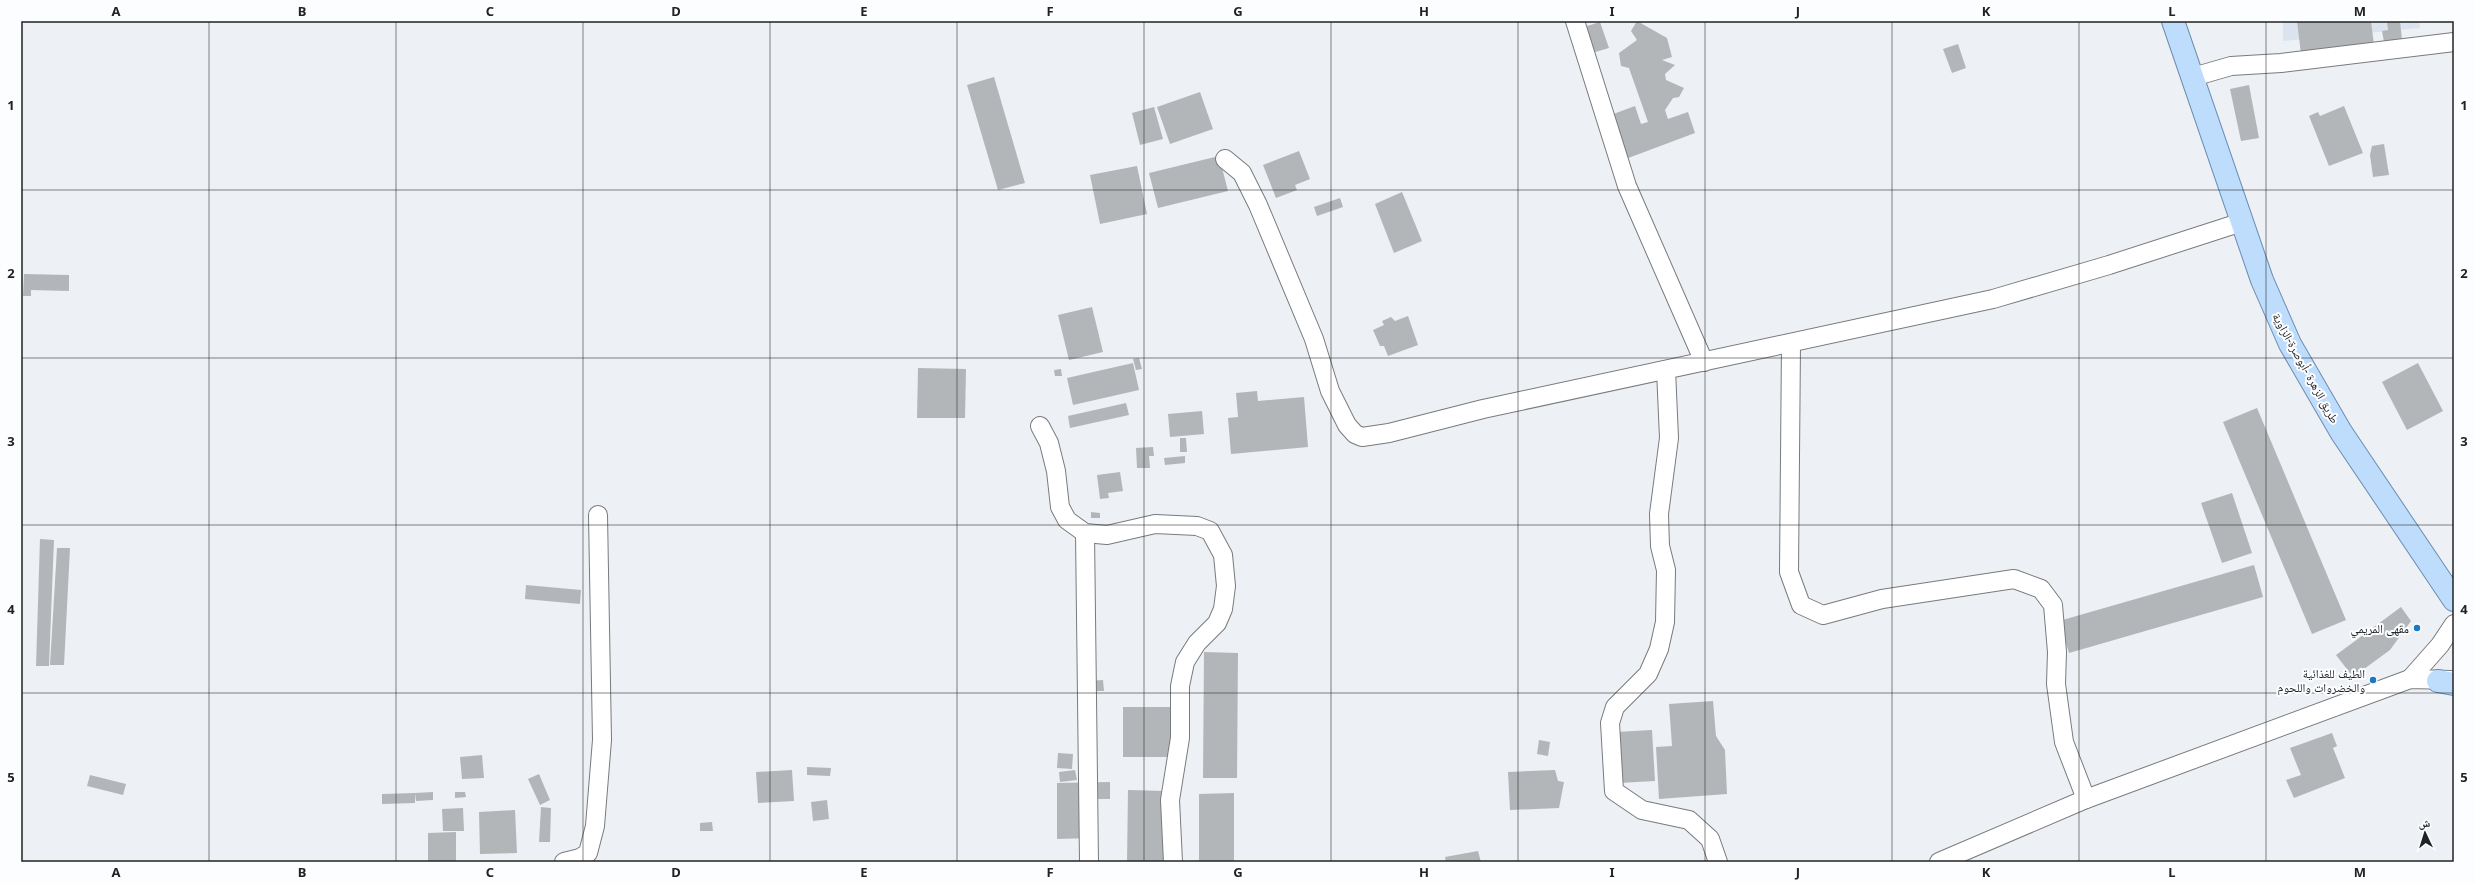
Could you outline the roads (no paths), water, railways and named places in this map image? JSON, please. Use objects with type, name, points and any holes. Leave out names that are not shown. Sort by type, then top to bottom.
[{"type":"main road","name":"طريق الزهرة -أبوصرة-الزاوية","points":[[2173,21],[2270,301],[2290,344],[2341,432],[2448,580],[2454,600]]},
{"type":"street","points":[[1575,21],[1627,186],[1704,362]]},
{"type":"street","points":[[2193,77],[2231,66],[2289,62],[2454,42]]},
{"type":"street","points":[[1225,159],[1242,173],[1258,205],[1314,339],[1330,390],[1347,425],[1355,434],[1362,437],[1389,433],[1483,409],[1993,299],[2110,265],[2242,222]]},
{"type":"street","points":[[1791,343],[1789,572],[1801,605],[1823,615],[1882,599],[2014,579],[2041,589],[2053,605],[2057,652],[2056,684],[2064,742],[2086,799]]},
{"type":"street","points":[[1666,370],[1669,438],[1660,514],[1660,546],[1666,570],[1665,622],[1659,649],[1648,674],[1615,707],[1610,723],[1614,791],[1642,810],[1690,820],[1710,839],[1718,862]]},
{"type":"street","points":[[1040,426],[1049,443],[1056,471],[1060,507],[1067,520],[1085,534],[1108,535],[1155,524],[1196,526],[1210,531],[1223,555],[1226,586],[1223,609],[1217,623],[1197,643],[1185,662],[1180,686],[1180,738],[1170,800],[1173,862]]},
{"type":"street","points":[[564,862],[580,858],[588,853],[595,826],[602,740],[598,515]]},
{"type":"street","points":[[1085,534],[1089,862]]},
{"type":"street","points":[[2410,679],[2440,645],[2454,624]]},
{"type":"street","points":[[1939,862],[2086,799],[2410,679],[2449,681]]},
{"type":"place","name":"مقهى المريمي","points":[[2417,628]]},
{"type":"place","name":"الطيف للغذائية والخضروات واللحوم","points":[[2373,680]]}]
